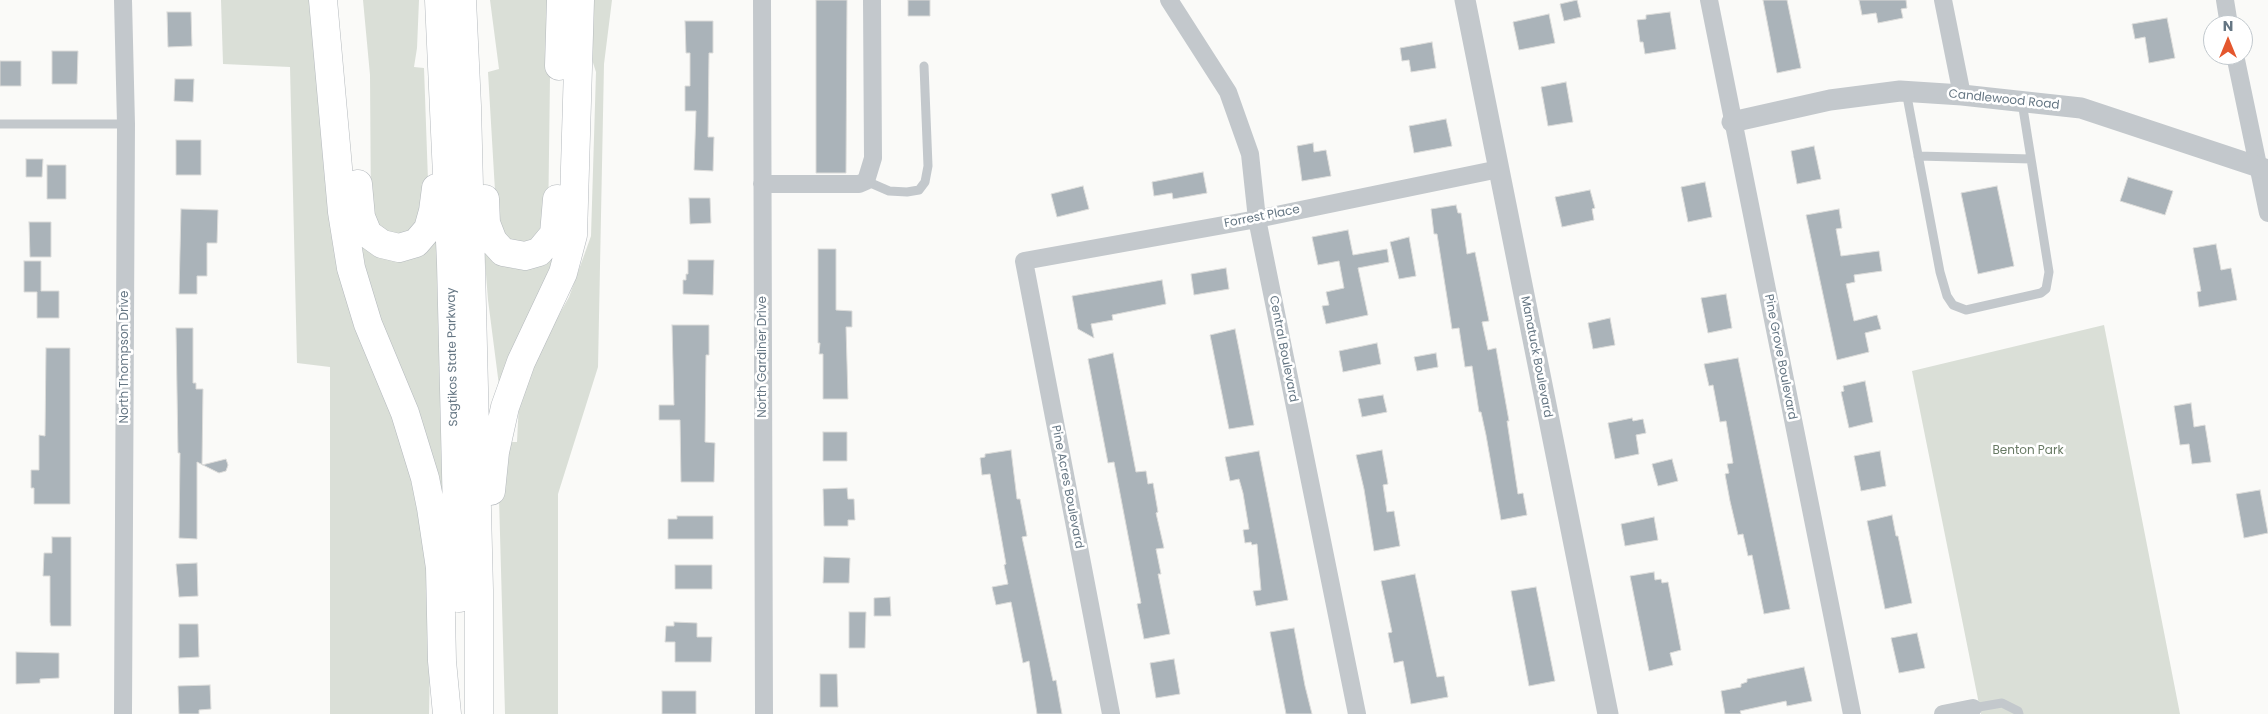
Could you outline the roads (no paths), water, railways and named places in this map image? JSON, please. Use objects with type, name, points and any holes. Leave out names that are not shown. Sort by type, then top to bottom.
[{"type":"highway","points":[[323,0],[342,212],[351,268],[368,324],[410,428],[431,508],[440,568],[442,661],[447,714]]},
{"type":"highway","points":[[342,0],[359,204],[364,227],[374,240],[382,244],[399,248],[407,246],[416,243],[428,229],[434,210],[443,89]]},
{"type":"highway","name":"Sagtikos State Parkway","points":[[439,0],[451,263],[459,576],[456,714]]},
{"type":"highway","name":"Sagtikos State Parkway","points":[[462,0],[467,106],[480,590],[480,714]]},
{"type":"highway","points":[[467,106],[485,200],[486,223],[493,241],[503,252],[510,255],[525,256],[539,252],[554,234],[556,220],[561,0]]},
{"type":"highway","points":[[480,590],[495,452],[505,407],[524,355],[563,273],[573,235],[580,0]]},
{"type":"street","name":"North Thompson Drive","points":[[123,0],[126,124],[123,714]]},
{"type":"street","name":"North Gardiner Drive","points":[[762,0],[764,714]]},
{"type":"street","points":[[762,184],[859,184],[866,181],[873,158],[872,0]]},
{"type":"street","name":"Central Boulevard","points":[[1169,0],[1228,92],[1250,154],[1257,219],[1357,714]]},
{"type":"street","name":"Manatuck Boulevard","points":[[1465,0],[1608,714]]},
{"type":"street","name":"Pine Grove Boulevard","points":[[1709,0],[1852,714]]},
{"type":"street","points":[[1943,0],[1962,95]]},
{"type":"street","points":[[2225,0],[2228,15]]},
{"type":"street","points":[[2237,65],[2263,168],[2268,213]]},
{"type":"street","name":"Candlewood Road","points":[[1732,122],[1830,100],[1906,91],[1962,95],[2081,108],[2263,168]]},
{"type":"street","name":"Forrest Place","points":[[1024,261],[1257,219],[1499,169]]},
{"type":"street","name":"Pine Acres Boulevard","points":[[1024,261],[1111,714]]},
{"type":"street","points":[[1943,714],[1974,708]]},
{"type":"lane","points":[[866,181],[889,191],[907,192],[919,190],[925,182],[928,166],[924,66]]},
{"type":"lane","points":[[1906,91],[1947,296],[1953,305],[1966,310],[2041,293],[2046,289],[2049,272],[2022,101]]},
{"type":"lane","points":[[0,124],[126,124]]},
{"type":"lane","points":[[1918,156],[2031,159]]},
{"type":"lane","points":[[1974,708],[2002,703],[2018,711],[2019,714]]},
{"type":"park label","name":"Benton Park","points":[[2028,451]]}]
